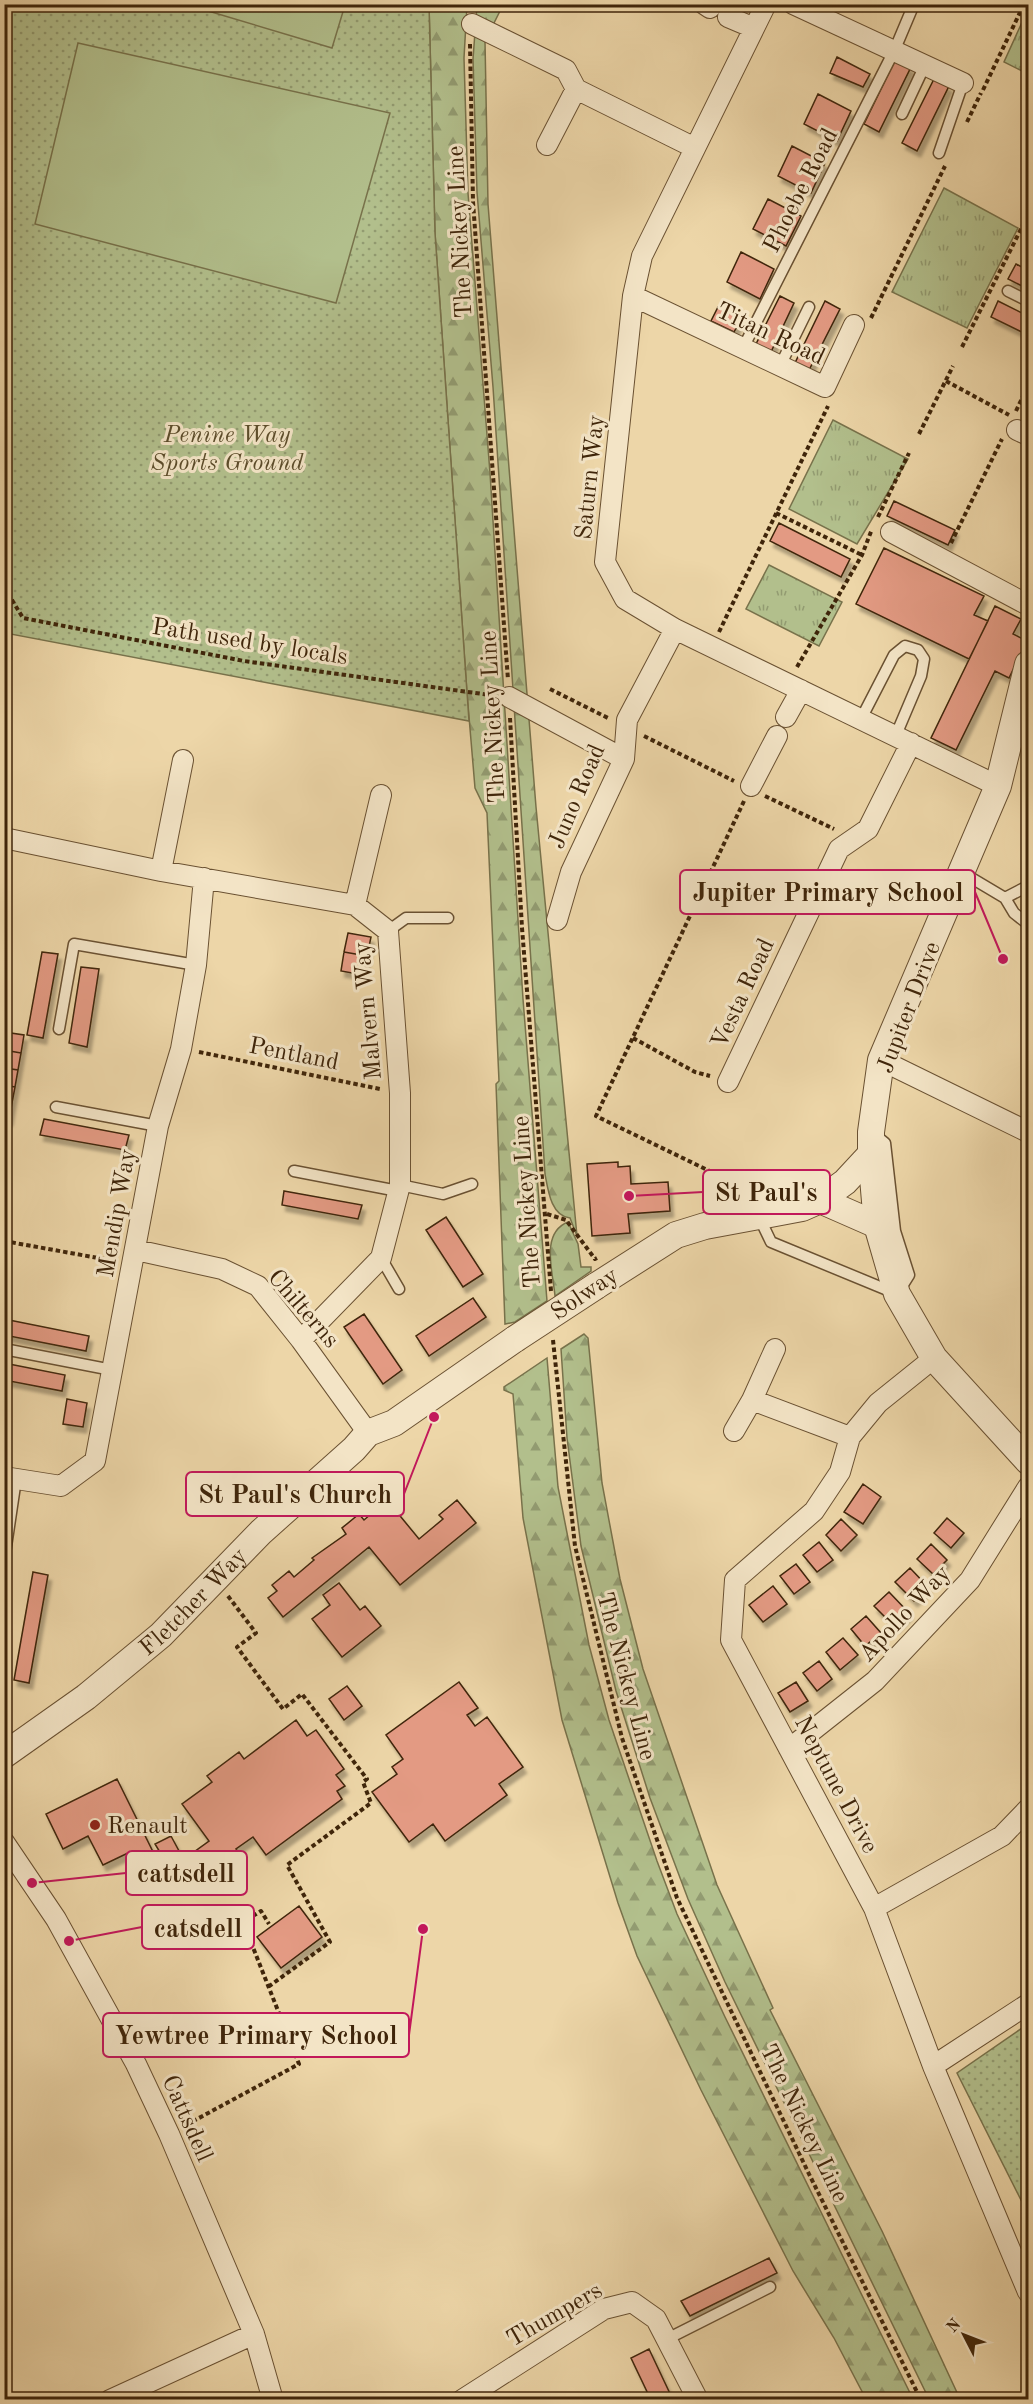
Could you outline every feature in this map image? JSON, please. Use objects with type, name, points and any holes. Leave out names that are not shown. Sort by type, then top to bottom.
[{"type":"street","name":"Saturn Way","points":[[766,4],[642,256],[633,296],[605,562],[625,599],[675,629],[998,786]]},
{"type":"street","points":[[793,4],[895,49],[963,83]]},
{"type":"street","points":[[728,17],[754,28]]},
{"type":"street","points":[[472,24],[566,70],[576,89],[695,148]]},
{"type":"street","points":[[547,145],[576,89]]},
{"type":"street","name":"Titan Road","points":[[633,296],[742,350],[825,387],[854,325]]},
{"type":"street","points":[[891,532],[1029,605]]},
{"type":"street","name":"Juno Road","points":[[556,920],[571,872],[624,759],[627,720],[675,629]]},
{"type":"street","name":"Jupiter Drive","points":[[1029,663],[998,786],[963,873],[881,1060],[871,1143],[877,1225],[897,1294],[934,1358],[1029,1461]]},
{"type":"street","points":[[786,717],[794,687]]},
{"type":"street","points":[[508,697],[624,759]]},
{"type":"street","points":[[750,787],[777,736]]},
{"type":"street","name":"Vesta Road","points":[[728,1082],[839,849],[868,829],[903,739]]},
{"type":"street","points":[[161,871],[183,760]]},
{"type":"street","points":[[355,905],[381,795]]},
{"type":"street","name":"Malvern Way","points":[[4,838],[161,871],[355,905],[388,931],[400,1093],[399,1188],[381,1258]]},
{"type":"street","name":"Mendip Way","points":[[10,1478],[61,1486],[95,1461],[158,1126],[181,1049],[196,964],[204,878]]},
{"type":"street","points":[[881,1060],[1029,1132]]},
{"type":"street","name":"Solway","points":[[368,1433],[394,1423],[515,1339],[676,1234],[758,1215],[802,1208],[820,1200],[845,1182],[871,1143]]},
{"type":"street","points":[[820,1200],[877,1225]]},
{"type":"street","name":"Chilterns","points":[[135,1258],[222,1269],[258,1286],[301,1340],[368,1433]]},
{"type":"street","points":[[301,1340],[381,1258]]},
{"type":"street","points":[[734,1431],[752,1400],[775,1349]]},
{"type":"street","name":"Neptune Drive","points":[[934,1358],[878,1403],[850,1437],[840,1472],[814,1511],[735,1580],[731,1640],[874,1908],[933,2066],[1029,2292]]},
{"type":"street","points":[[752,1400],[850,1437]]},
{"type":"street","name":"Fletcher Way","points":[[4,1755],[103,1683],[161,1635],[261,1532],[354,1449],[368,1433]]},
{"type":"street","name":"Apollo Way","points":[[789,1749],[875,1681],[970,1580],[1029,1486]]},
{"type":"street","points":[[874,1908],[1002,1836],[1029,1809]]},
{"type":"street","name":"Cattsdell","points":[[4,1842],[56,1919],[136,2064],[169,2134],[254,2334],[273,2400]]},
{"type":"street","points":[[933,2066],[1029,2004]]},
{"type":"street","name":"Thumpers","points":[[462,2400],[604,2309],[632,2302],[656,2319],[698,2400]]},
{"type":"street","points":[[110,2400],[254,2334]]},
{"type":"lane","name":"Phoebe Road","points":[[742,350],[895,49],[914,4]]},
{"type":"lane","points":[[902,114],[925,65]]},
{"type":"lane","points":[[939,153],[963,83]]},
{"type":"lane","points":[[1008,291],[1029,301]]},
{"type":"lane","points":[[780,366],[809,308]]},
{"type":"lane","points":[[861,719],[894,655],[905,646],[918,650],[924,659],[921,676],[906,713],[903,739]]},
{"type":"lane","points":[[963,873],[1005,898],[1014,913],[1029,924]]},
{"type":"lane","points":[[1005,898],[1029,886]]},
{"type":"lane","points":[[388,931],[406,918],[448,918]]},
{"type":"lane","points":[[59,1029],[74,944],[196,964]]},
{"type":"lane","points":[[56,1107],[158,1126]]},
{"type":"lane","points":[[758,1215],[771,1242],[897,1294],[909,1275],[895,1231],[885,1143],[871,1143]]},
{"type":"lane","points":[[294,1171],[443,1194],[471,1184]]},
{"type":"lane","points":[[381,1258],[399,1289]]},
{"type":"lane","points":[[4,1349],[112,1370]]},
{"type":"lane","points":[[4,1560],[10,1478]]},
{"type":"lane","points":[[667,2339],[770,2287]]},
{"type":"path","points":[[983,90],[1024,4]]},
{"type":"path","name":"The Nickey Line","points":[[472,24],[469,59],[473,202],[501,556],[522,928],[547,1214],[551,1295]]},
{"type":"path","points":[[919,434],[953,366]]},
{"type":"path","points":[[946,381],[1014,428]]},
{"type":"path","points":[[943,560],[1014,428],[1029,386]]},
{"type":"path","points":[[794,687],[862,555],[865,543],[909,453]]},
{"type":"path","points":[[776,513],[862,555]]},
{"type":"path","name":"Path used by locals","points":[[4,587],[23,618],[244,661],[508,697]]},
{"type":"path","points":[[550,689],[854,839]]},
{"type":"path","points":[[467,693],[508,697]]},
{"type":"path","points":[[750,787],[596,1116],[757,1194],[758,1215]]},
{"type":"path","points":[[633,1038],[695,1072],[728,1082]]},
{"type":"path","name":"Pentland","points":[[181,1049],[400,1093]]},
{"type":"path","points":[[547,1214],[566,1220],[595,1259],[603,1255]]},
{"type":"path","points":[[4,1241],[135,1258]]},
{"type":"path","name":"The Nickey Line","points":[[553,1330],[574,1546],[622,1738],[677,1898],[809,2174],[921,2400]]},
{"type":"path","points":[[216,1580],[256,1633],[237,1647],[284,1708],[302,1695],[367,1779],[363,1782],[370,1803],[287,1865],[330,1942],[268,1987]]},
{"type":"path","points":[[169,2134],[299,2064],[243,1922],[261,1911],[269,1924]]},
{"type":"green space","name":"Penine Way Sports Ground","points":[[4,5],[429,5],[435,233],[469,721],[5,633]]},
{"type":"green space","points":[[188,5],[345,5],[332,48]]},
{"type":"green space","points":[[429,5],[467,5],[464,58],[468,193],[490,473],[523,999],[547,1301],[515,1322],[505,1324],[496,1084],[499,1081],[487,813],[475,788],[467,693],[435,233]]},
{"type":"green space","points":[[477,5],[503,5],[485,41],[488,204],[536,807],[577,1236],[570,1218],[558,1213],[549,1194],[545,1174],[493,387],[477,192],[473,59]]},
{"type":"green space","points":[[1028,9],[1028,74],[1004,62]]},
{"type":"green space","points":[[78,43],[390,113],[336,303],[35,224]]},
{"type":"green space","points":[[944,188],[1018,228],[967,328],[892,292]]},
{"type":"green space","points":[[833,420],[908,459],[857,544],[789,509]]},
{"type":"green space","points":[[769,565],[842,602],[819,646],[746,609]]},
{"type":"green space","points":[[568,1222],[578,1244],[581,1267],[591,1267],[591,1271],[555,1296],[551,1244],[559,1227]]},
{"type":"green space","points":[[584,1334],[588,1338],[602,1483],[620,1579],[643,1669],[717,1885],[773,2008],[770,2010],[882,2231],[960,2399],[929,2399],[725,1982],[688,1899],[650,1798],[616,1691],[581,1546],[567,1438],[561,1349]]},
{"type":"green space","points":[[547,1358],[558,1487],[589,1645],[609,1720],[657,1861],[677,1914],[725,2017],[913,2399],[866,2399],[834,2338],[793,2271],[701,2090],[637,1956],[618,1903],[562,1720],[523,1518],[513,1394],[504,1390],[504,1387]]},
{"type":"green space","points":[[1028,2024],[1028,2214],[957,2073]]},
{"type":"building","points":[[837,57],[870,74],[863,87],[830,73]]},
{"type":"building","points":[[895,60],[911,67],[879,132],[864,124]]},
{"type":"building","points":[[934,79],[949,86],[917,151],[902,143]]},
{"type":"building","points":[[818,94],[851,111],[837,141],[804,124]]},
{"type":"building","points":[[792,146],[825,163],[811,193],[778,176]]},
{"type":"building","points":[[768,199],[801,216],[786,246],[753,229]]},
{"type":"building","points":[[741,252],[774,269],[760,299],[727,282]]},
{"type":"building","points":[[1016,264],[1028,270],[1028,289],[1008,279]]},
{"type":"building","points":[[780,296],[794,303],[770,354],[755,346]]},
{"type":"building","points":[[825,301],[840,309],[808,372],[794,365]]},
{"type":"building","points":[[998,301],[1028,316],[1028,335],[991,317]]},
{"type":"building","points":[[718,307],[741,319],[734,332],[711,321]]},
{"type":"building","points":[[894,501],[955,530],[948,545],[887,516]]},
{"type":"building","points":[[779,523],[850,559],[841,577],[770,541]]},
{"type":"building","points":[[884,548],[984,596],[974,615],[988,621],[969,659],[856,604]]},
{"type":"building","points":[[995,606],[1021,619],[1013,634],[1027,641],[1009,678],[995,671],[956,750],[931,738]]},
{"type":"building","points":[[348,933],[371,937],[367,956],[344,952]]},
{"type":"building","points":[[42,952],[58,954],[43,1038],[27,1035]]},
{"type":"building","points":[[344,952],[367,956],[363,975],[341,971]]},
{"type":"building","points":[[81,967],[99,969],[87,1047],[69,1043]]},
{"type":"building","points":[[4,1032],[24,1035],[21,1053],[4,1050]]},
{"type":"building","points":[[4,1050],[21,1053],[18,1070],[4,1068]]},
{"type":"building","points":[[4,1068],[18,1070],[15,1087],[4,1085]]},
{"type":"building","points":[[4,1085],[15,1087],[12,1103],[4,1102]]},
{"type":"building","points":[[4,1102],[12,1103],[9,1120],[4,1119]]},
{"type":"building","points":[[44,1119],[129,1135],[125,1150],[40,1135]]},
{"type":"building","points":[[618,1162],[618,1167],[630,1166],[631,1184],[668,1182],[670,1211],[628,1214],[630,1233],[592,1236],[587,1164]]},
{"type":"building","points":[[284,1191],[362,1205],[358,1219],[282,1205]]},
{"type":"building","points":[[446,1217],[483,1274],[463,1287],[426,1230]]},
{"type":"building","points":[[473,1298],[486,1317],[429,1356],[416,1336]]},
{"type":"building","points":[[364,1314],[402,1370],[383,1384],[344,1327]]},
{"type":"building","points":[[4,1319],[89,1336],[86,1351],[4,1335]]},
{"type":"building","points":[[4,1363],[65,1375],[62,1391],[4,1380]]},
{"type":"building","points":[[67,1399],[87,1403],[83,1427],[63,1424]]},
{"type":"building","points":[[863,1484],[881,1497],[863,1524],[844,1512]]},
{"type":"building","points":[[387,1500],[419,1539],[443,1519],[439,1515],[457,1500],[476,1523],[400,1585],[369,1547],[283,1617],[268,1598],[277,1591],[272,1585],[289,1571],[294,1577],[314,1560],[312,1558],[346,1534],[342,1528],[359,1514],[364,1520]]},
{"type":"building","points":[[947,1518],[964,1533],[951,1548],[934,1533]]},
{"type":"building","points":[[841,1519],[857,1535],[841,1551],[826,1535]]},
{"type":"building","points":[[819,1542],[833,1560],[817,1572],[803,1555]]},
{"type":"building","points":[[931,1544],[947,1560],[933,1574],[917,1559]]},
{"type":"building","points":[[796,1564],[810,1582],[794,1594],[780,1576]]},
{"type":"building","points":[[910,1568],[928,1587],[914,1601],[895,1582]]},
{"type":"building","points":[[33,1572],[48,1575],[29,1683],[14,1680]]},
{"type":"building","points":[[339,1583],[360,1610],[365,1606],[381,1626],[342,1657],[312,1619],[330,1605],[323,1595]]},
{"type":"building","points":[[773,1586],[787,1604],[763,1622],[749,1605]]},
{"type":"building","points":[[889,1592],[909,1613],[895,1627],[874,1606]]},
{"type":"building","points":[[866,1616],[881,1633],[865,1646],[851,1629]]},
{"type":"building","points":[[843,1638],[858,1655],[840,1670],[826,1652]]},
{"type":"building","points":[[819,1661],[832,1679],[817,1691],[803,1673]]},
{"type":"building","points":[[459,1682],[478,1708],[467,1715],[475,1726],[487,1717],[523,1767],[499,1784],[507,1795],[445,1841],[433,1824],[409,1842],[372,1792],[397,1774],[392,1767],[403,1759],[386,1735]]},
{"type":"building","points":[[796,1682],[808,1701],[790,1712],[778,1693]]},
{"type":"building","points":[[347,1686],[362,1706],[344,1720],[329,1699]]},
{"type":"building","points":[[296,1720],[307,1736],[316,1730],[344,1769],[336,1775],[345,1786],[337,1791],[342,1799],[266,1855],[253,1837],[236,1849],[239,1853],[210,1874],[194,1852],[209,1841],[182,1804],[212,1782],[207,1776],[239,1752],[244,1759]]},
{"type":"building","name":"Renault","points":[[117,1779],[161,1868],[143,1877],[130,1852],[103,1865],[88,1836],[63,1849],[46,1814]]},
{"type":"building","points":[[171,1836],[179,1851],[164,1859],[155,1844]]},
{"type":"building","points":[[299,1906],[322,1937],[281,1968],[257,1937]]},
{"type":"building","points":[[769,2258],[777,2273],[690,2316],[681,2301]]},
{"type":"building","points":[[649,2349],[673,2400],[651,2400],[631,2358]]},
{"type":"place","name":"Jupiter Primary School","points":[[1003,959]]},
{"type":"place","name":"St Paul's","points":[[629,1196]]},
{"type":"place","name":"St Paul's Church","points":[[434,1417]]},
{"type":"place","name":"Renault","points":[[95,1825]]},
{"type":"place","name":"cattsdell","points":[[32,1883]]},
{"type":"place","name":"Yewtree Primary School","points":[[423,1929]]},
{"type":"place","name":"catsdell","points":[[69,1941]]}]
